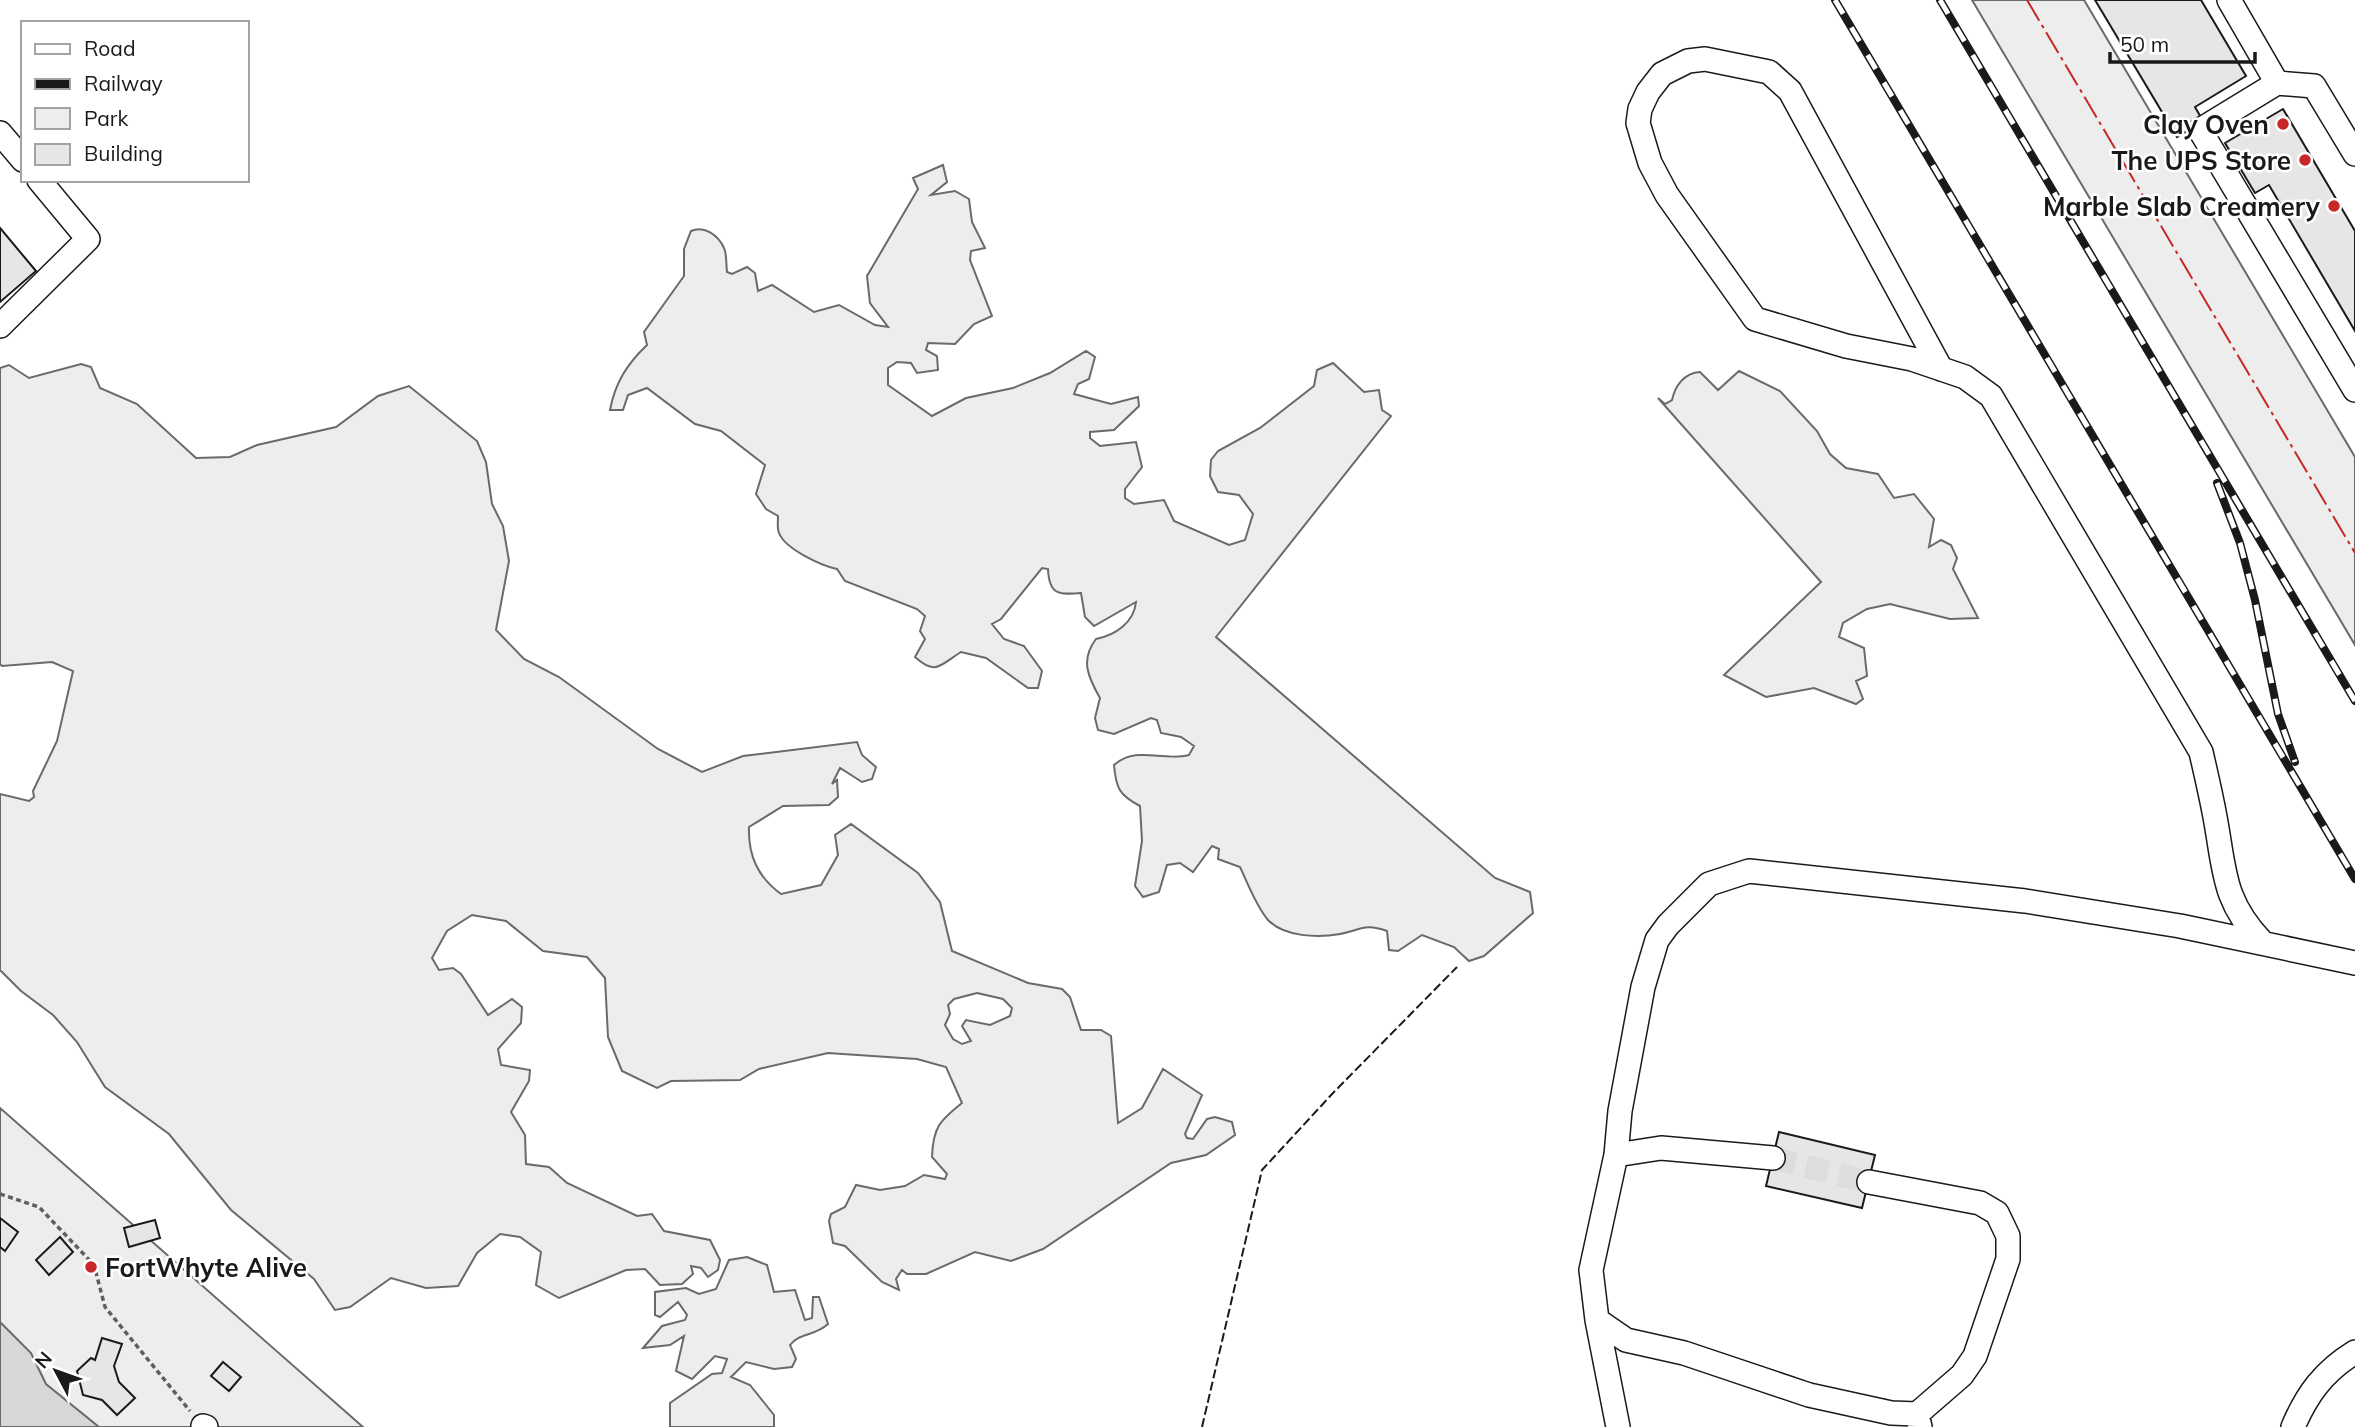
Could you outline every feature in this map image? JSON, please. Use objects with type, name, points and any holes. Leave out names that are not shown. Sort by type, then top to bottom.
[{"type":"lane","points":[[2229,0],[2277,83]]},
{"type":"lane","points":[[1941,369],[1790,91],[1769,72],[1705,59],[1688,61],[1662,74],[1640,108],[1638,123],[1650,163],[1667,195],[1755,318],[1846,346],[1912,359],[1941,369],[1965,377],[1991,396],[2202,752],[2216,817],[2227,890],[2245,925],[2262,942]]},
{"type":"lane","points":[[2355,154],[2314,86],[2277,83],[2200,130],[2355,390]]},
{"type":"lane","points":[[0,133],[21,158]]},
{"type":"lane","points":[[0,326],[88,239],[41,182]]},
{"type":"lane","points":[[1618,1427],[1597,1320],[1591,1270],[1616,1155],[1620,1111],[1641,1001],[1657,940],[1668,925],[1709,884],[1749,871],[2025,901],[2180,926],[2355,963]]},
{"type":"lane","points":[[1616,1155],[1661,1148],[1773,1158]]},
{"type":"lane","points":[[1597,1320],[1626,1340],[1684,1353],[1810,1395],[1919,1421],[1962,1375],[1975,1356],[2008,1259],[2008,1236],[1997,1213],[1980,1203],[1869,1182]]},
{"type":"lane","points":[[2293,1427],[2305,1400],[2337,1363],[2355,1352]]},
{"type":"path","points":[[0,1194],[39,1207],[94,1265],[105,1307],[204,1426]]},
{"type":"green space","points":[[1972,0],[2084,0],[2355,457],[2355,645]]},
{"type":"green space","points":[[943,165],[947,182],[931,195],[955,191],[969,199],[972,222],[985,248],[971,251],[970,260],[992,316],[974,324],[955,344],[928,343],[926,350],[937,356],[938,370],[917,373],[911,363],[897,362],[888,368],[888,385],[932,416],[966,398],[1013,388],[1050,373],[1086,351],[1095,357],[1089,379],[1078,384],[1074,394],[1111,404],[1138,397],[1139,406],[1114,430],[1090,432],[1090,438],[1100,446],[1136,442],[1142,467],[1125,489],[1125,498],[1134,504],[1164,500],[1174,521],[1229,545],[1245,540],[1253,514],[1239,495],[1218,492],[1210,476],[1211,460],[1218,451],[1260,428],[1314,386],[1317,370],[1333,363],[1364,392],[1379,390],[1382,410],[1391,416],[1216,637],[1495,878],[1530,892],[1533,913],[1484,956],[1469,961],[1454,947],[1422,935],[1398,951],[1389,950],[1387,931],[1373,928],[1322,936],[1283,930],[1268,920],[1252,895],[1240,867],[1218,859],[1219,849],[1212,846],[1193,872],[1180,863],[1167,865],[1159,892],[1143,897],[1135,886],[1142,841],[1140,806],[1120,790],[1114,765],[1132,756],[1189,755],[1194,746],[1181,737],[1161,733],[1157,720],[1151,718],[1114,734],[1098,730],[1095,718],[1100,698],[1089,676],[1088,654],[1096,639],[1117,631],[1128,621],[1136,602],[1094,626],[1085,617],[1081,593],[1057,592],[1050,584],[1048,569],[1042,568],[1001,619],[992,624],[1004,639],[1024,646],[1042,671],[1038,688],[1028,688],[986,658],[961,652],[943,664],[928,666],[915,657],[925,639],[920,631],[925,616],[917,609],[845,581],[837,569],[805,556],[783,539],[778,531],[778,516],[766,509],[756,494],[765,465],[721,431],[695,424],[647,388],[628,395],[623,410],[610,410],[623,374],[647,345],[644,332],[684,276],[684,249],[691,231],[696,229],[710,232],[721,243],[726,253],[727,272],[732,274],[747,267],[755,273],[758,291],[772,285],[814,312],[839,305],[875,325],[888,327],[870,303],[867,276],[918,189],[913,178]]},
{"type":"green space","points":[[81,364],[91,367],[100,388],[137,404],[196,458],[230,457],[257,445],[336,427],[378,396],[409,386],[477,441],[486,462],[492,504],[503,526],[509,561],[496,630],[524,659],[559,677],[658,749],[702,772],[743,756],[857,742],[862,755],[876,767],[872,779],[862,782],[840,768],[832,784],[837,780],[838,797],[829,805],[783,806],[749,827],[750,847],[756,865],[773,887],[781,894],[821,885],[838,855],[835,835],[851,824],[918,873],[940,902],[952,951],[1028,983],[1062,989],[1070,997],[1081,1030],[1101,1030],[1111,1036],[1118,1123],[1142,1108],[1163,1069],[1202,1095],[1185,1134],[1187,1138],[1193,1139],[1207,1119],[1215,1117],[1232,1122],[1235,1135],[1206,1155],[1171,1163],[1043,1249],[1011,1261],[975,1252],[926,1274],[907,1274],[902,1270],[896,1279],[899,1290],[882,1282],[845,1246],[833,1243],[829,1221],[831,1214],[845,1207],[856,1185],[880,1190],[905,1186],[924,1175],[945,1179],[947,1174],[932,1157],[934,1138],[939,1125],[962,1103],[946,1067],[917,1059],[828,1053],[759,1069],[740,1080],[671,1081],[657,1088],[622,1071],[608,1037],[605,978],[587,957],[543,951],[506,921],[472,915],[447,931],[432,958],[439,970],[453,968],[461,974],[488,1015],[512,999],[522,1007],[521,1023],[498,1049],[501,1065],[530,1070],[529,1081],[511,1112],[525,1135],[526,1164],[549,1167],[567,1183],[637,1216],[652,1214],[664,1231],[710,1240],[720,1260],[718,1270],[708,1277],[701,1268],[691,1266],[693,1274],[682,1284],[660,1285],[645,1269],[626,1270],[559,1298],[536,1285],[541,1252],[520,1237],[500,1234],[477,1253],[458,1286],[426,1288],[391,1278],[350,1307],[335,1310],[314,1279],[231,1210],[169,1134],[105,1087],[77,1042],[53,1015],[21,991],[0,970],[0,794],[29,801],[34,797],[33,791],[57,741],[73,671],[52,662],[0,664],[0,368],[9,365],[29,378]],"holes":[[[977,993],[1003,999],[1012,1008],[1010,1016],[990,1025],[966,1020],[962,1026],[971,1041],[962,1044],[953,1039],[945,1025],[950,1014],[948,1005],[954,999]]]},
{"type":"green space","points":[[1739,371],[1780,391],[1817,431],[1830,454],[1846,468],[1878,474],[1894,498],[1914,494],[1934,519],[1929,547],[1941,540],[1951,545],[1957,558],[1953,569],[1978,618],[1950,619],[1890,604],[1867,609],[1843,623],[1839,637],[1864,648],[1867,676],[1856,681],[1863,699],[1856,704],[1814,688],[1766,697],[1724,675],[1821,582],[1658,398],[1665,404],[1672,400],[1681,381],[1694,373],[1700,372],[1718,390]]},
{"type":"green space","name":"FortWhyte Alive","points":[[0,1108],[363,1427],[0,1427]]},
{"type":"green space","points":[[747,1257],[767,1265],[774,1292],[795,1290],[805,1320],[812,1318],[813,1297],[819,1297],[828,1324],[818,1331],[798,1338],[790,1345],[796,1359],[792,1367],[774,1369],[746,1362],[731,1377],[750,1385],[774,1415],[774,1427],[670,1427],[670,1403],[712,1374],[722,1373],[727,1359],[715,1356],[692,1379],[676,1371],[684,1336],[670,1345],[643,1348],[662,1326],[685,1320],[687,1315],[678,1302],[660,1317],[655,1315],[655,1292],[686,1288],[699,1294],[716,1289],[729,1260]]},
{"type":"shaded area","points":[[0,1322],[31,1353],[46,1384],[99,1427],[0,1427]]},
{"type":"building","points":[[2095,0],[2201,0],[2246,76],[2195,107],[2203,121],[2177,137]]},
{"type":"building","points":[[2283,109],[2355,231],[2355,331],[2269,185],[2255,193],[2225,143]]},
{"type":"building","points":[[0,228],[36,271],[0,302]]},
{"type":"building","points":[[1779,1132],[1875,1155],[1862,1208],[1766,1186]]},
{"type":"building","points":[[0,1218],[18,1232],[5,1251],[0,1247]]},
{"type":"building","points":[[155,1220],[160,1238],[129,1247],[124,1228]]},
{"type":"building","points":[[60,1237],[73,1252],[49,1275],[36,1260]]},
{"type":"building","points":[[102,1338],[122,1344],[114,1366],[119,1382],[135,1398],[117,1415],[102,1400],[83,1395],[77,1371],[91,1358],[95,1360]]},
{"type":"building","points":[[223,1362],[241,1377],[229,1391],[211,1376]]},
{"type":"tunnel","points":[[1773,1158],[1869,1182]]},
{"type":"railway","points":[[1835,0],[2355,879]]},
{"type":"railway","points":[[1940,0],[2355,701]]},
{"type":"railway","points":[[2217,483],[2240,543],[2255,600],[2278,714],[2295,762]]},
{"type":"fence","points":[[1202,1427],[1262,1170],[1333,1093],[1457,967]]},
{"type":"power","points":[[2027,0],[2355,553]]},
{"type":"place","name":"Clay Oven","points":[[2283,124]]},
{"type":"place","name":"The UPS Store","points":[[2305,160]]},
{"type":"place","name":"Marble Slab Creamery","points":[[2334,206]]},
{"type":"place","name":"FortWhyte Alive","points":[[91,1267]]}]
